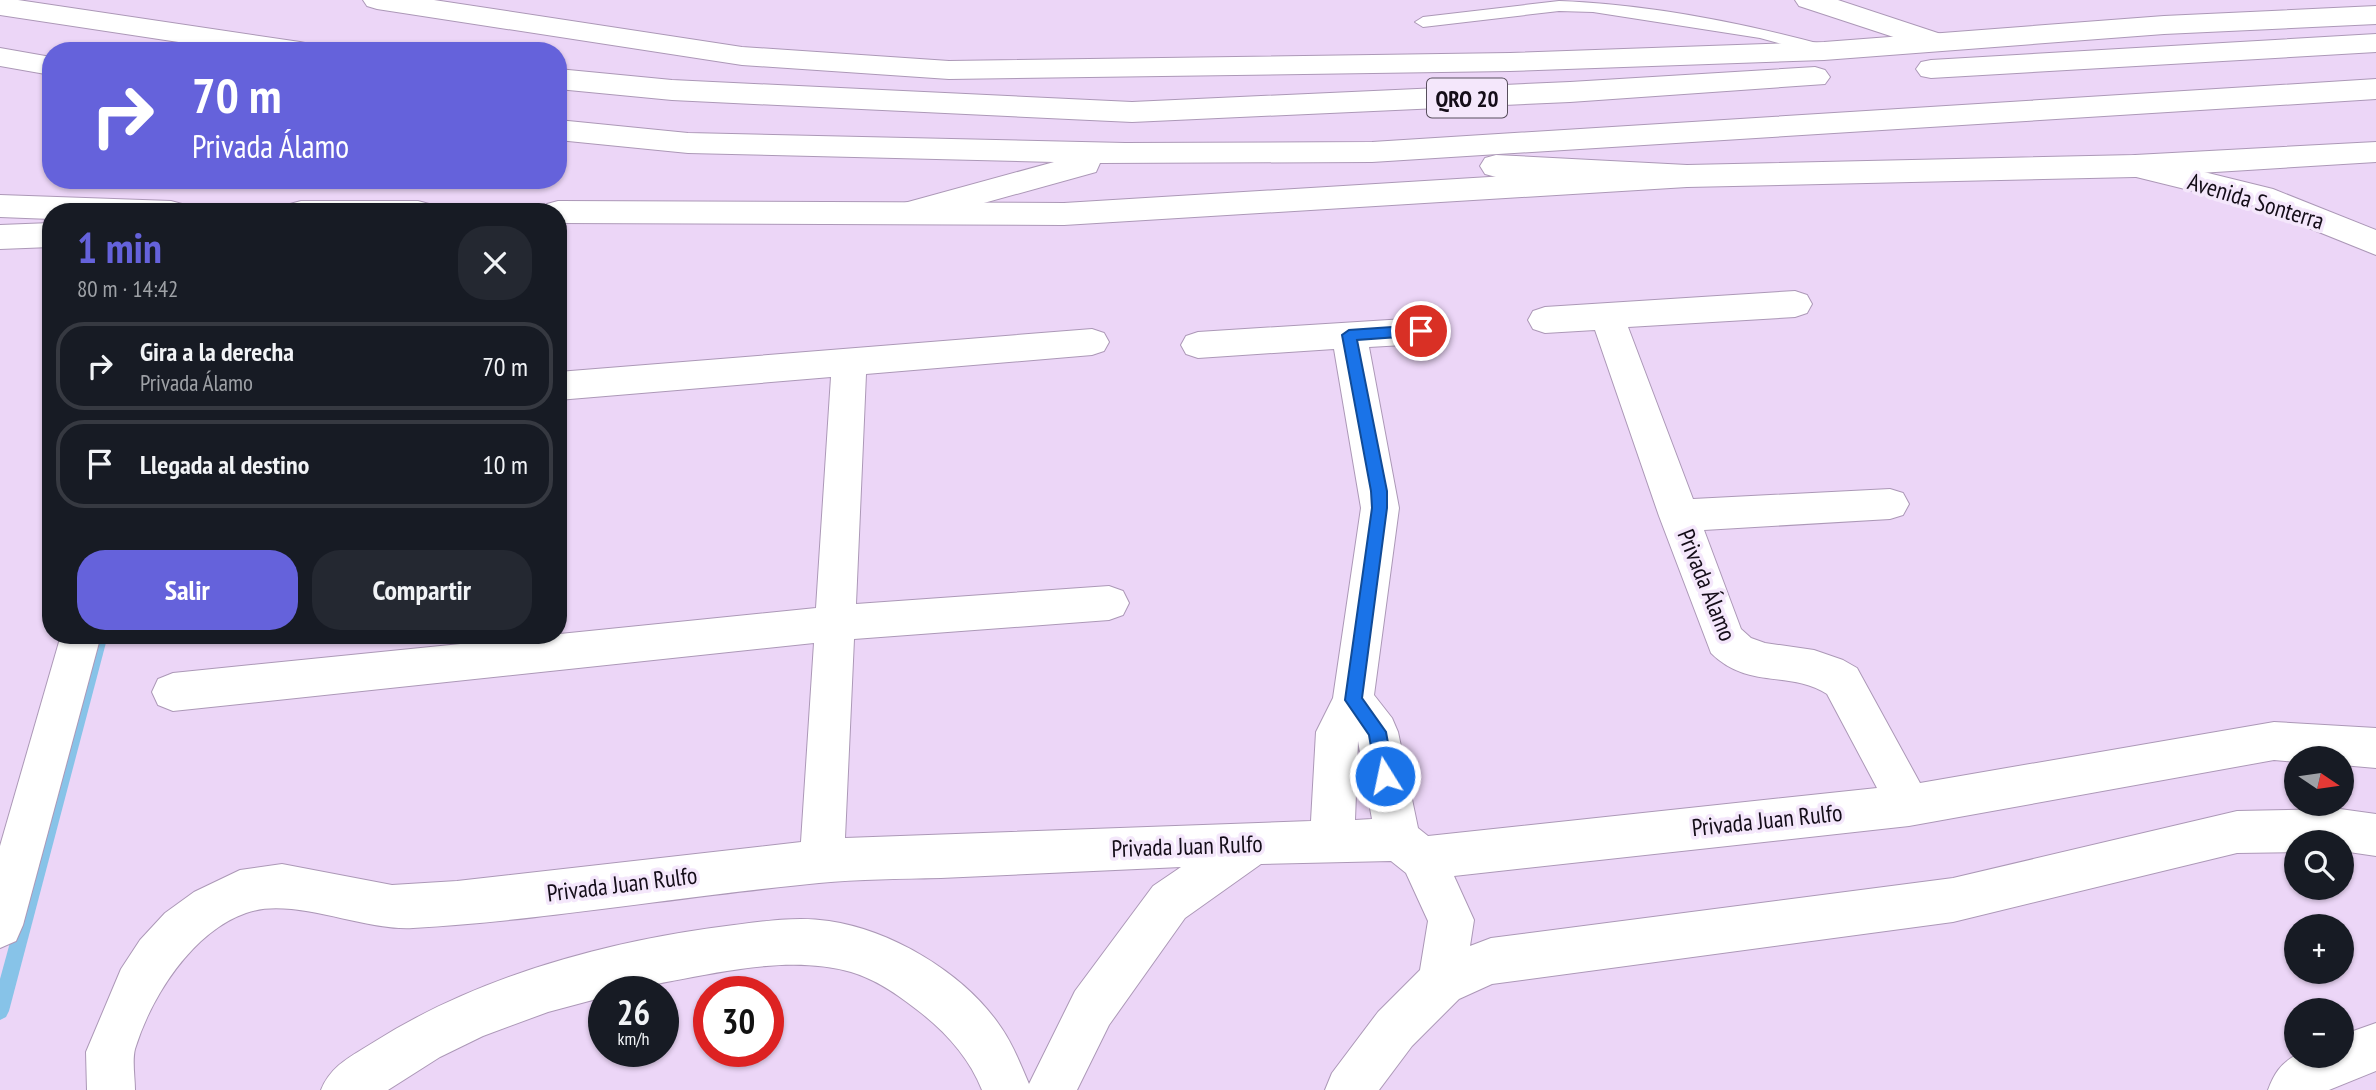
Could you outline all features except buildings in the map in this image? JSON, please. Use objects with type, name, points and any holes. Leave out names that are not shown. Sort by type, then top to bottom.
[{"type":"main road","points":[[377,0],[742,55],[950,70],[1510,62],[1824,51],[2164,25],[2376,15]]},
{"type":"main road","points":[[1810,0],[1937,42]]},
{"type":"main road","points":[[0,6],[240,42]]},
{"type":"main road","name":"QRO 20","points":[[567,80],[686,91],[1132,112],[1570,92],[2376,43]]},
{"type":"main road","points":[[0,57],[42,64]]},
{"type":"main road","name":"QRO 20","points":[[567,131],[688,143],[1125,153],[1298,154],[1493,145],[2376,89]]},
{"type":"main road","points":[[567,212],[1064,214],[1687,176],[1943,173],[2134,166],[2376,152]]},
{"type":"main road","points":[[908,213],[1125,153]]},
{"type":"main road","points":[[1298,154],[1687,176]]},
{"type":"main road","name":"Avenida Sonterra","points":[[2134,166],[2262,197],[2376,243]]},
{"type":"main road","points":[[0,206],[42,207]]},
{"type":"main road","points":[[0,237],[42,235]]},
{"type":"main road","points":[[1545,320],[1795,304]]},
{"type":"main road","name":"Privada Álamo","points":[[1607,316],[1725,640],[1731,648],[1747,657],[1815,667],[1835,675],[1842,681],[1909,805]]},
{"type":"main road","points":[[1198,345],[1421,331]]},
{"type":"main road","points":[[1332,841],[1338,732],[1353,700],[1380,508],[1349,335]]},
{"type":"main road","points":[[567,385],[1092,342]]},
{"type":"main road","points":[[822,860],[849,364]]},
{"type":"main road","name":"Privada Álamo","points":[[1678,516],[1890,504]]},
{"type":"main road","points":[[173,692],[835,623],[1109,603]]},
{"type":"main road","points":[[0,925],[78,644]]},
{"type":"main road","points":[[1353,700],[1377,732],[1410,849],[1451,920],[1443,982]]},
{"type":"main road","name":"Privada Juan Rulfo","points":[[111,1090],[110,1052],[138,986],[156,956],[181,929],[210,908],[240,892],[282,886],[392,906],[423,906],[822,860],[1332,841],[1410,849],[1909,805],[2274,741],[2376,748]]},
{"type":"main road","points":[[1351,1088],[1395,1029],[1443,982],[1491,961],[1953,900],[2237,832],[2340,830],[2376,835]]},
{"type":"main road","points":[[1051,1090],[1092,1008],[1168,902],[1254,843]]},
{"type":"main road","points":[[345,1090],[408,1048],[439,1032],[557,988],[646,962],[726,948],[774,944],[830,944],[870,956],[908,975],[942,999],[972,1029],[992,1055],[1007,1090]]},
{"type":"main road","points":[[2292,1090],[2296,1083],[2316,1071],[2376,1047]]},
{"type":"lane","points":[[1423,22],[1559,6],[1593,7],[1761,33],[1824,51]]},
{"type":"waterway","points":[[0,1011],[99,644]]},
{"type":"route","points":[[1385,776],[1377,732],[1353,700],[1380,508],[1349,335],[1421,331]]}]
